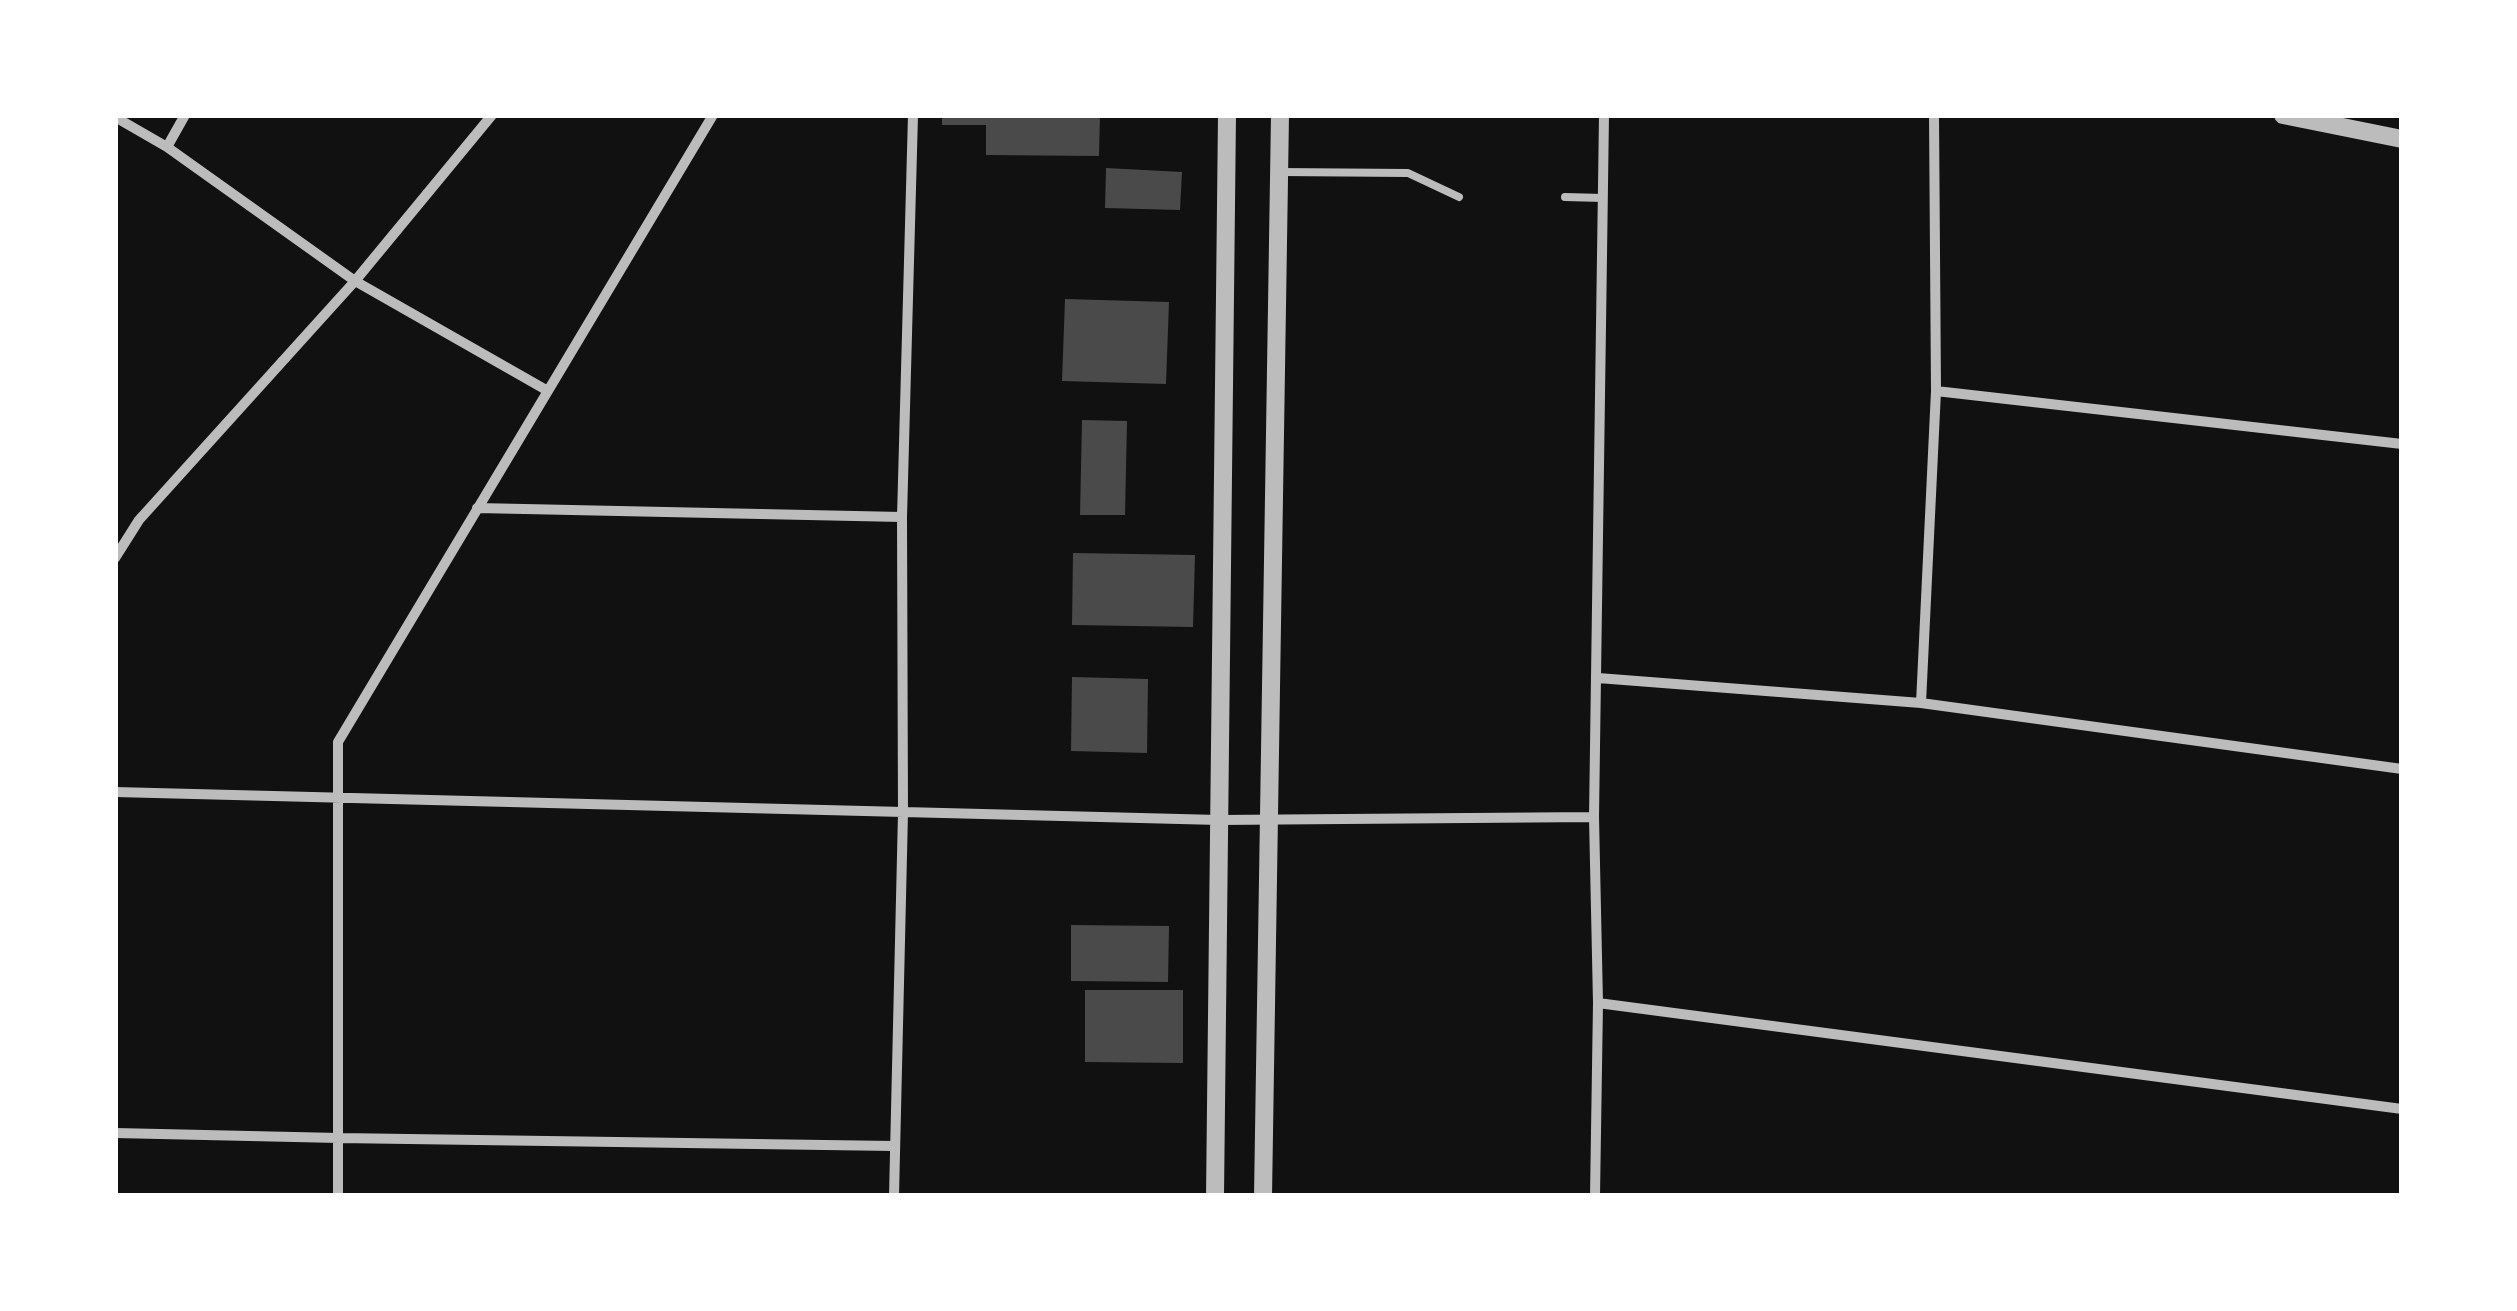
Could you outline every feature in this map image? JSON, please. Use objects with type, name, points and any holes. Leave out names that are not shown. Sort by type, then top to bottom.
[{"type":"street","points":[[167,146],[186,115]]},
{"type":"street","points":[[115,558],[139,520],[355,281],[492,115]]},
{"type":"street","points":[[338,1196],[338,742],[713,115]]},
{"type":"street","points":[[894,1196],[903,813],[902,517],[913,115]]},
{"type":"street","points":[[1215,1196],[1227,115]]},
{"type":"street","points":[[1263,1196],[1280,115]]},
{"type":"street","points":[[1595,1196],[1598,1003],[1594,817],[1604,115]]},
{"type":"street","points":[[1922,703],[1936,392],[1934,115]]},
{"type":"street","points":[[2284,115],[2402,140]]},
{"type":"street","points":[[115,117],[167,146],[355,281],[548,391]]},
{"type":"street","points":[[1936,392],[2402,444]]},
{"type":"street","points":[[478,508],[902,517]]},
{"type":"street","points":[[1598,678],[1922,703],[2402,769]]},
{"type":"street","points":[[115,792],[1270,821],[1594,817]]},
{"type":"street","points":[[1598,1003],[2402,1108]]},
{"type":"street","points":[[115,1132],[894,1146]]},
{"type":"lane","points":[[1279,172],[1408,173],[1460,197]]},
{"type":"lane","points":[[1565,197],[1603,198]]},
{"type":"building","points":[[942,115],[1100,115],[1099,156],[986,155],[986,125],[942,125]]},
{"type":"building","points":[[1106,168],[1182,172],[1180,210],[1105,208]]},
{"type":"building","points":[[1065,299],[1169,302],[1166,384],[1062,381]]},
{"type":"building","points":[[1082,420],[1127,421],[1125,515],[1080,515]]},
{"type":"building","points":[[1073,553],[1195,555],[1193,627],[1072,625]]},
{"type":"building","points":[[1072,677],[1148,679],[1147,753],[1071,751]]},
{"type":"building","points":[[1071,925],[1169,926],[1168,982],[1071,981]]},
{"type":"building","points":[[1085,990],[1183,990],[1183,1063],[1085,1062]]}]
